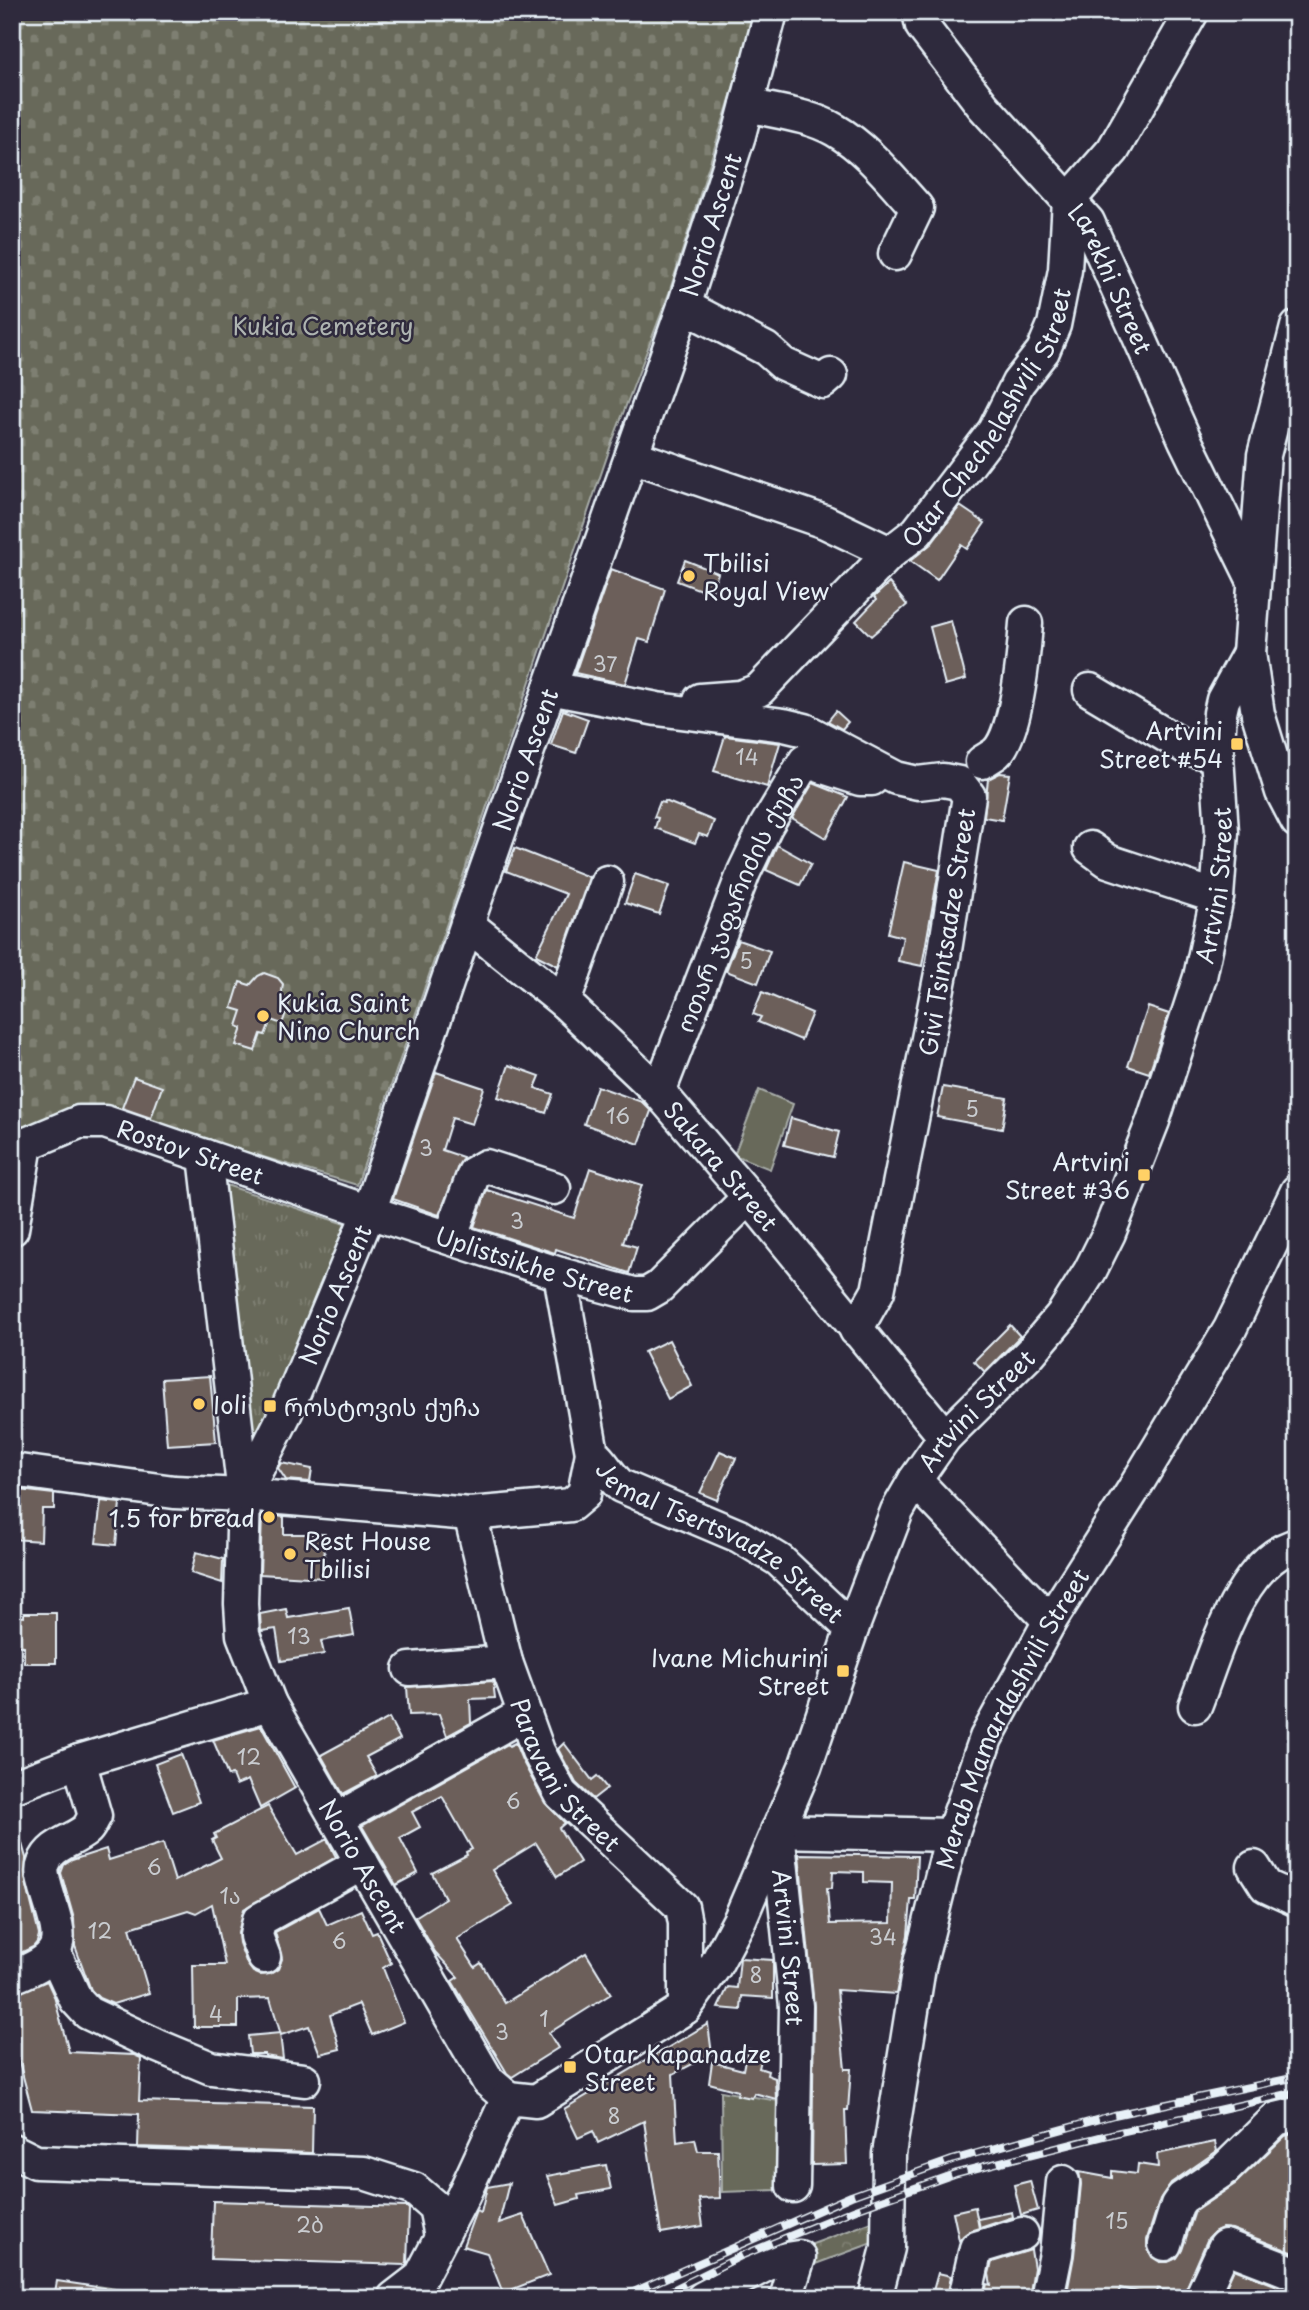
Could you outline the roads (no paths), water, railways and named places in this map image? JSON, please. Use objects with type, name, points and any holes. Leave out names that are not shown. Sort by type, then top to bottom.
[{"type":"street","name":"Norio Ascent","points":[[244,1495],[286,1412],[369,1212],[684,306],[747,105],[771,12]]},
{"type":"street","name":"Larekhi Street","points":[[919,12],[922,26],[983,106],[1088,222],[1185,440],[1253,579]]},
{"type":"street","points":[[1069,200],[1113,150],[1192,12]]},
{"type":"street","points":[[747,105],[816,122],[835,130],[876,163],[917,208],[895,254]]},
{"type":"street","name":"Otar Chechelashvili Street","points":[[657,709],[696,700],[740,697],[759,690],[890,553],[917,532],[994,431],[1018,383],[1043,351],[1054,325],[1065,270],[1069,200]]},
{"type":"street","points":[[684,306],[766,349],[783,364],[823,382],[831,375]]},
{"type":"street","points":[[1297,327],[1264,455],[1249,653],[1258,714],[1297,821]]},
{"type":"street","points":[[632,456],[825,522],[890,553]]},
{"type":"street","points":[[959,783],[982,762],[998,752],[1007,734],[1015,705],[1026,623]]},
{"type":"street","name":"Artvini Street","points":[[793,2186],[796,2006],[777,1831],[805,1767],[852,1629],[897,1511],[915,1480],[946,1437],[1030,1353],[1063,1314],[1104,1242],[1140,1157],[1196,990],[1217,897],[1222,832],[1217,736],[1223,700],[1249,653]]},
{"type":"street","points":[[982,762],[1001,716],[1010,675]]},
{"type":"street","name":"Givi Tsintsadze Street","points":[[550,688],[657,709],[805,730],[896,778],[918,783],[943,780],[959,783],[969,796],[934,1013],[877,1291],[856,1330]]},
{"type":"street","points":[[1090,690],[1187,748],[1217,756]]},
{"type":"street","name":"ოთარ ჯაფარიძის ქუჩა","points":[[659,1092],[744,872],[766,825],[805,761],[860,779],[896,778]]},
{"type":"street","points":[[1090,848],[1108,861],[1217,897]]},
{"type":"street","points":[[564,1002],[607,882]]},
{"type":"street","name":"Sakara Street","points":[[467,925],[564,1002],[659,1092],[946,1437]]},
{"type":"street","name":"Rostov Street","points":[[19,1147],[79,1122],[106,1122],[369,1212]]},
{"type":"street","points":[[12,1229],[19,1147]]},
{"type":"street","name":"Norio Ascent","points":[[205,1156],[244,1495],[241,1604],[243,1635],[270,1704],[488,2081],[508,2098]]},
{"type":"street","points":[[450,1238],[474,1173],[479,1168],[486,1166],[554,1188]]},
{"type":"street","name":"Merab Mamardashvili Street","points":[[875,2298],[887,2248],[889,2154],[919,1967],[952,1835],[986,1738],[1050,1621],[1132,1492],[1230,1329],[1297,1191]]},
{"type":"street","name":"Uplistsikhe Street","points":[[369,1212],[560,1274],[634,1294],[647,1294],[659,1287],[749,1197]]},
{"type":"street","name":"Jemal Tsertsvadze Street","points":[[470,1514],[571,1505],[584,1494],[592,1453],[560,1274]]},
{"type":"street","name":"Jemal Tsertsvadze Street","points":[[592,1453],[605,1464],[610,1477],[621,1486],[739,1536],[779,1560],[852,1629]]},
{"type":"street","points":[[12,1470],[174,1492],[244,1495],[470,1514]]},
{"type":"street","points":[[915,1480],[1050,1621]]},
{"type":"street","name":"Paravani Street","points":[[470,1514],[506,1662],[538,1751],[561,1794],[682,1907],[685,1923],[685,2008]]},
{"type":"street","points":[[1195,1706],[1240,1593],[1261,1565],[1284,1548],[1297,1545]]},
{"type":"street","points":[[410,1669],[506,1662]]},
{"type":"street","points":[[12,1787],[79,1761],[270,1704]]},
{"type":"street","points":[[337,1819],[524,1714]]},
{"type":"street","points":[[12,1978],[37,1968],[54,1952],[60,1934],[41,1873],[50,1853],[87,1829],[95,1816],[79,1761]]},
{"type":"street","points":[[394,2298],[420,2278],[463,2196],[508,2098],[536,2101],[685,2008],[715,1966],[734,1930],[777,1831],[952,1835]]},
{"type":"street","points":[[264,1957],[256,1936],[259,1920],[362,1863]]},
{"type":"street","points":[[1254,1867],[1266,1886],[1297,1900]]},
{"type":"street","points":[[54,1952],[76,2000],[88,2013],[211,2068],[304,2080]]},
{"type":"street","points":[[1166,2244],[1177,2205],[1182,2198],[1225,2169],[1276,2119],[1297,2114]]},
{"type":"street","points":[[12,2150],[36,2162],[364,2173],[414,2189],[435,2207],[441,2236]]},
{"type":"street","points":[[1047,2298],[1056,2253],[1063,2182]]},
{"type":"street","points":[[965,2298],[976,2248],[1022,2234]]},
{"type":"street","points":[[1201,2298],[1225,2246],[1297,2274]]},
{"type":"street","points":[[703,2298],[773,2261],[799,2257],[786,2298]]},
{"type":"railway","points":[[620,2298],[851,2196],[952,2160],[1114,2115],[1297,2077]]},
{"type":"railway","points":[[656,2298],[743,2255],[856,2209],[957,2173],[1120,2132],[1297,2092]]},
{"type":"place","name":"Tbilisi Royal View","points":[[689,576]]},
{"type":"place","name":"Artvini Street #54","points":[[1237,744]]},
{"type":"place","name":"Kukia Saint Nino Church","points":[[263,1016]]},
{"type":"place","name":"Artvini Street #36","points":[[1144,1175]]},
{"type":"place","name":"Ioli","points":[[199,1404]]},
{"type":"place","name":"როსტოვის ქუჩა","points":[[270,1406]]},
{"type":"place","name":"1.5 for bread","points":[[269,1517]]},
{"type":"place","name":"Rest House Tbilisi","points":[[290,1554]]},
{"type":"place","name":"Ivane Michurini Street","points":[[843,1671]]},
{"type":"place","name":"Otar Kapanadze Street","points":[[570,2067]]},
{"type":"park label","name":"Kukia Cemetery","points":[[323,325]]}]
